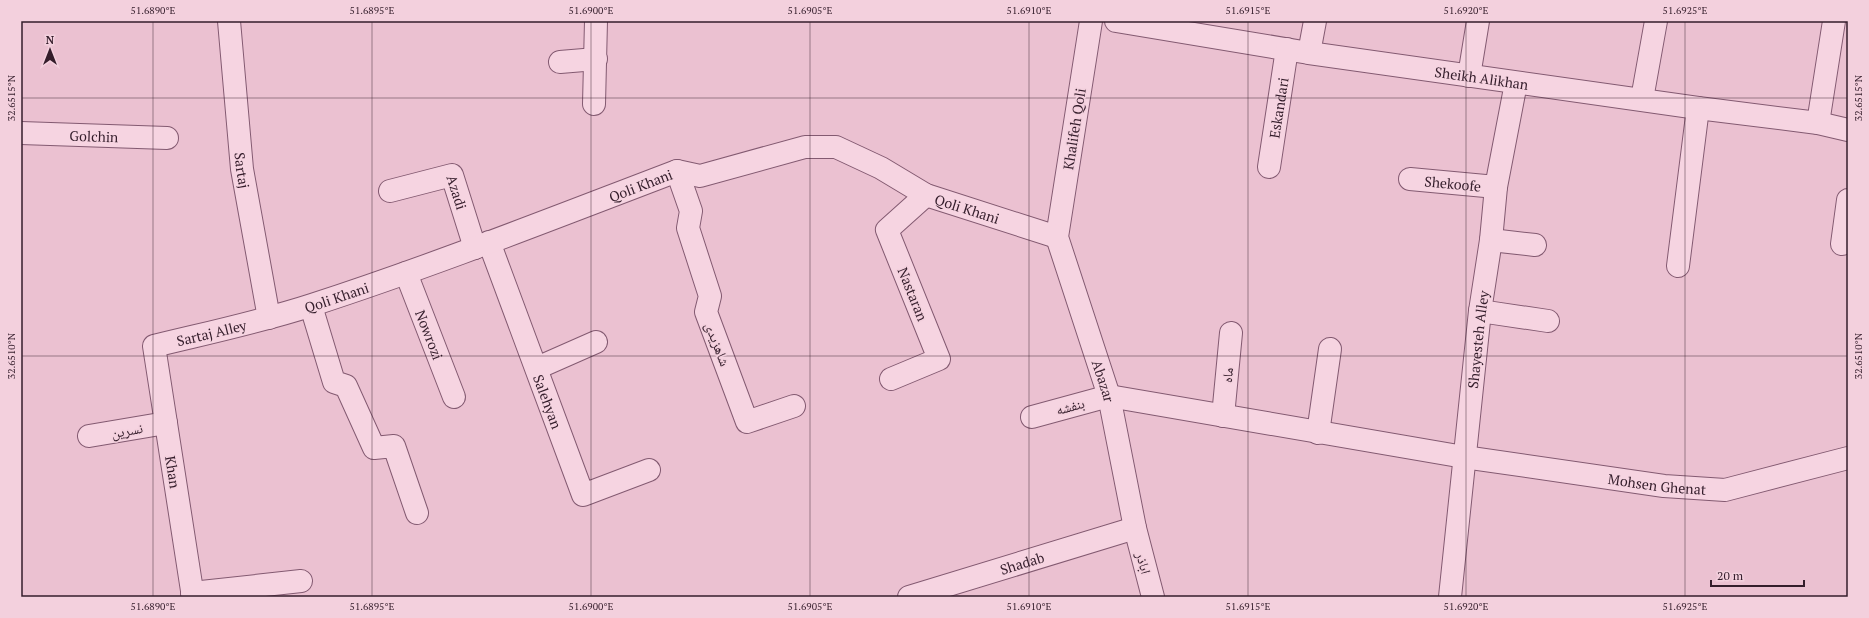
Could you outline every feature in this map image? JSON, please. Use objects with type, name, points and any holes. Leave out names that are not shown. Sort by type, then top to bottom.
[{"type":"street","name":"Sartaj","points":[[229,21],[242,169],[269,318]]},
{"type":"street","points":[[594,104],[596,21]]},
{"type":"street","name":"Khalifeh Qoli","points":[[1057,237],[1091,21]]},
{"type":"street","points":[[1309,53],[1315,21]]},
{"type":"street","points":[[1469,76],[1478,21]]},
{"type":"street","points":[[1642,99],[1656,21]]},
{"type":"street","points":[[1818,123],[1834,21]]},
{"type":"street","name":"Sheikh Alikhan","points":[[1130,22],[1309,53],[1516,83],[1818,123],[1848,130]]},
{"type":"street","name":"Eskandari","points":[[1268,167],[1287,49]]},
{"type":"street","points":[[560,62],[596,59]]},
{"type":"street","name":"Shayesteh Alley","points":[[1450,597],[1480,311],[1491,240],[1496,187],[1516,83]]},
{"type":"street","points":[[1678,266],[1698,108]]},
{"type":"street","name":"Golchin","points":[[21,133],[167,138]]},
{"type":"street","name":"Qoli Khani","points":[[269,318],[311,306],[482,245],[677,170],[700,176],[805,147],[836,147],[881,168],[926,195],[1057,237]]},
{"type":"street","name":"شاهزیدی","points":[[677,170],[691,211],[688,228],[710,296],[706,312],[747,422],[794,406]]},
{"type":"street","name":"Azadi","points":[[390,191],[452,175],[482,245]]},
{"type":"street","name":"Shekoofe","points":[[1410,179],[1496,187]]},
{"type":"street","name":"Nastaran","points":[[891,379],[939,360],[887,230],[926,195]]},
{"type":"street","points":[[1842,244],[1848,200]]},
{"type":"street","name":"Abazar","points":[[1057,237],[1109,396],[1135,528]]},
{"type":"street","points":[[1491,240],[1535,244]]},
{"type":"street","name":"Salehyan","points":[[482,245],[537,368],[583,495],[649,470]]},
{"type":"street","name":"Nowrozi","points":[[406,272],[454,397]]},
{"type":"street","points":[[311,306],[334,382],[346,386],[374,448],[394,446],[417,513]]},
{"type":"street","points":[[1480,311],[1548,321]]},
{"type":"street","name":"Sartaj Alley","points":[[154,346],[269,318]]},
{"type":"street","name":"ماه","points":[[1222,416],[1231,333]]},
{"type":"street","points":[[537,368],[596,342]]},
{"type":"street","name":"Khan","points":[[154,346],[192,595]]},
{"type":"street","points":[[1318,433],[1330,349]]},
{"type":"street","name":"Mohsen Ghenat","points":[[1109,396],[1464,457],[1664,486],[1725,490],[1848,458]]},
{"type":"street","name":"بنفشه","points":[[1032,417],[1109,396]]},
{"type":"street","name":"نسرین","points":[[89,436],[166,423]]},
{"type":"street","name":"Shadab","points":[[908,597],[1135,528]]},
{"type":"street","name":"اباذر","points":[[1135,528],[1153,597]]},
{"type":"street","points":[[192,595],[301,580]]}]
